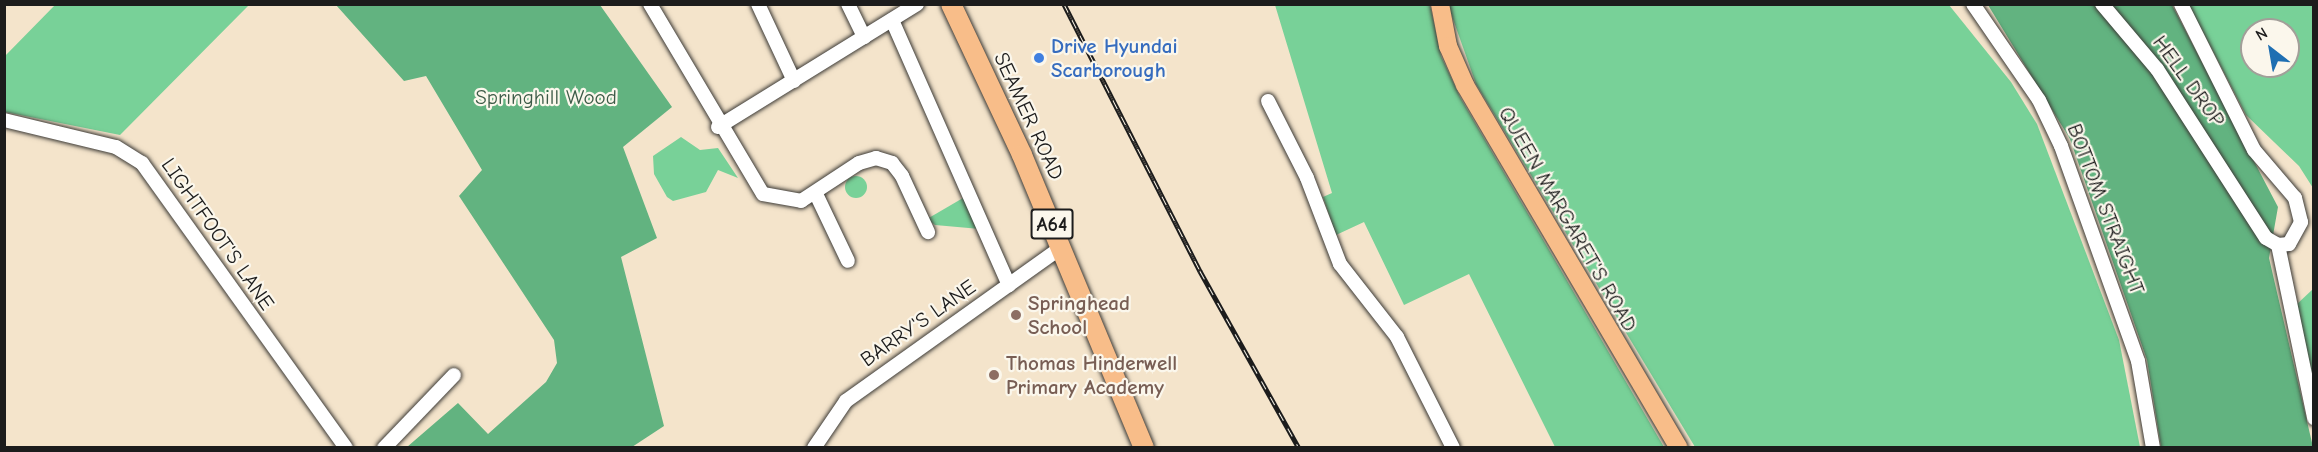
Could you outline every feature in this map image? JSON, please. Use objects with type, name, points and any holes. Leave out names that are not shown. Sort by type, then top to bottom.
[{"type":"highway","name":"SEAMER ROAD","points":[[951,4],[1062,248],[1144,447]]},
{"type":"main road","name":"QUEEN MARGARET'S ROAD","points":[[1440,4],[1448,46],[1465,85],[1679,447]]},
{"type":"street","points":[[650,4],[718,127],[763,194],[783,202],[816,194],[860,163],[876,158],[892,163],[928,232]]},
{"type":"street","points":[[758,4],[794,81]]},
{"type":"street","points":[[848,4],[864,37]]},
{"type":"street","points":[[718,127],[917,4]]},
{"type":"street","name":"BOTTOM STRAIGHT","points":[[1972,4],[2039,100],[2061,146],[2138,361],[2153,447]]},
{"type":"street","name":"HELL DROP","points":[[2102,4],[2157,69],[2235,186],[2266,238],[2277,246]]},
{"type":"street","points":[[2181,4],[2258,156],[2290,190],[2301,214],[2294,240],[2277,246],[2313,417]]},
{"type":"street","points":[[892,20],[1009,285]]},
{"type":"street","points":[[1268,101],[1307,178],[1340,264],[1396,337],[1453,447]]},
{"type":"street","name":"LIGHTFOOT'S LANE","points":[[4,120],[116,147],[142,163],[346,447]]},
{"type":"street","points":[[816,194],[848,261]]},
{"type":"street","name":"BARRY'S LANE","points":[[814,447],[846,401],[1062,248]]},
{"type":"street","points":[[384,447],[454,375]]},
{"type":"green space","points":[[55,5],[249,5],[120,135],[5,112],[5,56]]},
{"type":"green space","name":"Springhill Wood","points":[[336,5],[600,5],[672,107],[623,147],[657,238],[621,257],[664,426],[632,447],[407,447],[458,403],[488,434],[546,382],[557,363],[554,340],[459,196],[482,170],[426,76],[404,81]]},
{"type":"green space","points":[[1275,5],[1430,5],[1441,56],[1460,97],[1664,447],[1555,447],[1469,274],[1404,305],[1364,222],[1336,235],[1323,197],[1332,193]]},
{"type":"green space","points":[[1448,5],[1949,5],[2011,82],[2037,124],[2119,340],[2140,447],[1695,447],[1476,84]]},
{"type":"green space","points":[[1988,5],[2172,5],[2278,207],[2269,258],[2313,447],[2161,447],[2147,360],[2070,139]]},
{"type":"green space","points":[[2189,5],[2313,5],[2313,188],[2299,166],[2246,115]]},
{"type":"green space","points":[[681,137],[700,150],[718,148],[738,178],[718,170],[706,192],[673,201],[667,197],[654,174],[653,156]]},
{"type":"green space","points":[[856,176],[864,179],[867,187],[864,195],[856,198],[848,195],[845,187],[848,179]]},
{"type":"green space","points":[[963,198],[980,229],[935,225],[927,219]]},
{"type":"green space","points":[[2313,289],[2313,387],[2296,305]]},
{"type":"railway","points":[[1064,4],[1200,271],[1299,448]]},
{"type":"place","name":"Drive Hyundai Scarborough","points":[[1039,58]]},
{"type":"place","name":"Springhead School","points":[[1016,315]]},
{"type":"place","name":"Thomas Hinderwell Primary Academy","points":[[994,375]]}]
